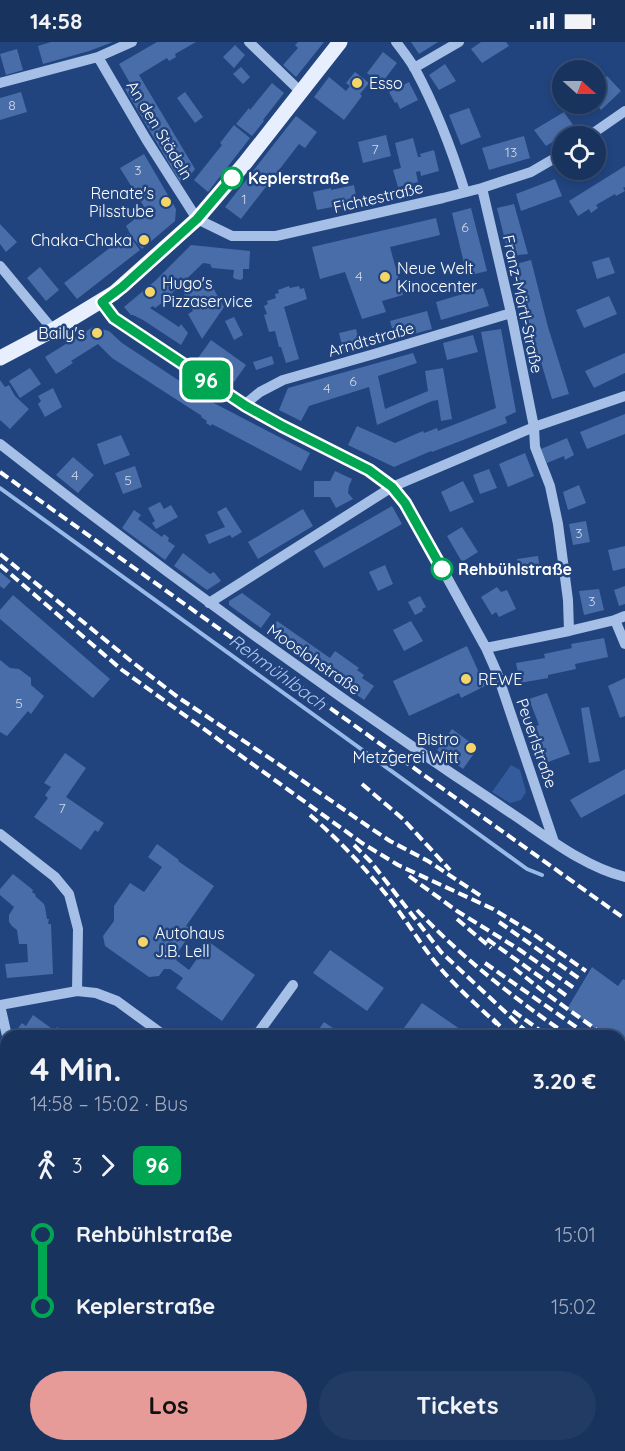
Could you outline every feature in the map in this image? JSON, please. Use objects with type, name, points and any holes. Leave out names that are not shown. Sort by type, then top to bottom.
[{"type":"main road","points":[[0,358],[102,302],[197,219],[245,163],[340,42]]},
{"type":"street","points":[[0,83],[98,57],[132,42]]},
{"type":"street","points":[[249,42],[301,92]]},
{"type":"street","points":[[396,42],[414,68],[447,140],[465,192]]},
{"type":"street","points":[[414,68],[459,42]]},
{"type":"street","name":"An den Städeln","points":[[98,57],[146,139],[197,219]]},
{"type":"street","points":[[603,126],[625,111]]},
{"type":"street","name":"Fichtestraße","points":[[197,219],[232,236],[276,236],[482,188],[531,172],[552,160]]},
{"type":"street","name":"Franz-Mörtl-Straße","points":[[482,188],[511,313],[534,427],[535,447],[550,486],[558,524],[568,600],[569,631]]},
{"type":"street","points":[[0,266],[53,330]]},
{"type":"street","name":"Peuerlstraße","points":[[102,302],[114,318],[246,406],[369,470],[392,487],[405,503],[486,648],[497,673],[554,843]]},
{"type":"street","name":"Arndtstraße","points":[[246,406],[260,392],[284,380],[511,313]]},
{"type":"street","points":[[209,603],[392,487],[534,427],[625,396]]},
{"type":"street","name":"Mooslohstraße","points":[[0,444],[209,603],[396,735],[554,843],[577,857],[625,877]]},
{"type":"street","points":[[486,648],[620,618],[625,644]]},
{"type":"street","points":[[0,834],[55,877],[69,894],[78,929],[77,991]]},
{"type":"street","points":[[260,1030],[293,985]]},
{"type":"street","points":[[6,1030],[0,1005],[77,991],[96,993],[117,1001],[157,1030]]},
{"type":"shaded area","points":[[511,765],[520,770],[526,792],[521,800],[510,803],[492,792]]},
{"type":"building","points":[[51,42],[113,42],[43,64],[38,46]]},
{"type":"building","points":[[157,42],[196,42],[175,54],[176,57],[169,61],[167,58],[139,75],[195,169],[189,177],[180,182],[125,89],[131,85],[119,64]]},
{"type":"building","points":[[298,42],[324,42],[296,77],[283,65],[298,48],[295,45]]},
{"type":"building","points":[[411,42],[438,42],[419,54]]},
{"type":"building","points":[[481,42],[506,42],[509,46],[482,63],[471,49]]},
{"type":"building","points":[[235,45],[245,55],[234,68],[223,57]]},
{"type":"building","points":[[17,49],[23,70],[6,75],[0,54]]},
{"type":"building","points":[[383,52],[397,63],[381,84],[367,73]]},
{"type":"building","points":[[445,64],[456,81],[439,90],[429,75]]},
{"type":"building","points":[[241,67],[250,77],[243,84],[233,74]]},
{"type":"building","points":[[355,72],[369,83],[344,120],[314,97],[329,77],[346,91],[350,86],[346,83]]},
{"type":"building","points":[[606,77],[621,91],[606,105]]},
{"type":"building","points":[[409,82],[418,100],[400,109],[389,92]]},
{"type":"building","points":[[272,83],[284,93],[252,136],[236,124]]},
{"type":"building","points":[[21,92],[27,112],[0,120],[0,98]]},
{"type":"building","points":[[185,92],[203,117],[195,123],[177,98]]},
{"type":"building","points":[[469,108],[481,137],[461,145],[449,115]]},
{"type":"building","points":[[561,114],[565,114],[574,126],[552,126],[552,142],[546,146],[534,130]]},
{"type":"building","points":[[296,116],[317,132],[305,148],[299,144],[241,219],[225,207]]},
{"type":"building","points":[[234,125],[250,138],[208,192],[194,180],[222,145],[220,143]]},
{"type":"building","points":[[386,135],[391,156],[363,163],[358,142]]},
{"type":"building","points":[[524,136],[530,158],[489,170],[482,148]]},
{"type":"building","points":[[413,138],[418,157],[421,157],[420,154],[434,150],[439,171],[421,176],[420,171],[416,172],[418,182],[398,187],[393,170],[401,168],[395,143]]},
{"type":"building","points":[[144,154],[176,209],[175,221],[142,249],[126,226],[146,210],[120,168]]},
{"type":"building","points":[[625,166],[625,187],[623,188],[625,191],[596,205],[598,208],[591,213],[589,209],[578,216],[569,201],[606,180]]},
{"type":"building","points":[[555,180],[562,196],[521,211],[516,194]]},
{"type":"building","points":[[354,185],[357,202],[317,210],[313,192]]},
{"type":"building","points":[[514,204],[528,254],[509,256],[497,208]]},
{"type":"building","points":[[471,208],[487,271],[467,276],[452,213]]},
{"type":"building","points":[[436,218],[440,235],[390,247],[403,295],[382,301],[386,312],[362,319],[345,272],[320,279],[312,247]]},
{"type":"building","points":[[0,224],[17,242],[6,252],[0,244]]},
{"type":"building","points":[[128,234],[140,250],[77,299],[64,283]]},
{"type":"building","points":[[191,245],[250,251],[249,269],[243,269],[241,280],[233,277],[234,270],[212,268],[210,264],[203,263],[166,299],[164,296],[161,299],[163,302],[155,308],[153,306],[150,308],[179,327],[181,324],[188,333],[181,345],[143,320],[131,315],[124,307],[155,281]]},
{"type":"building","points":[[609,257],[615,273],[597,279],[592,262]]},
{"type":"building","points":[[531,260],[548,327],[569,394],[552,399],[512,265]]},
{"type":"building","points":[[40,267],[59,290],[46,301],[27,278]]},
{"type":"building","points":[[209,281],[224,307],[202,339],[188,314],[193,311],[184,294]]},
{"type":"building","points":[[289,286],[290,288],[299,286],[300,289],[304,288],[307,299],[284,307],[299,359],[286,363],[275,331],[269,332],[264,306],[268,304],[267,301],[276,298],[275,294],[279,293],[278,290]]},
{"type":"building","points":[[483,288],[489,306],[441,320],[436,302]]},
{"type":"building","points":[[609,296],[617,314],[584,328],[576,310]]},
{"type":"building","points":[[427,311],[432,329],[395,339],[390,321]]},
{"type":"building","points":[[234,317],[243,335],[234,340],[225,321]]},
{"type":"building","points":[[93,327],[109,331],[122,343],[210,401],[310,453],[301,471],[212,424],[211,426],[206,423],[207,421],[202,416],[112,358],[98,344],[71,361],[73,363],[56,374],[45,357]]},
{"type":"building","points":[[356,329],[361,349],[344,353],[339,333]]},
{"type":"building","points":[[501,329],[516,412],[505,417],[507,423],[394,467],[348,445],[357,426],[395,443],[423,431],[424,433],[437,428],[438,431],[496,408],[481,332]]},
{"type":"building","points":[[473,335],[478,352],[447,360],[443,343]]},
{"type":"building","points":[[211,340],[246,365],[234,382],[198,358]]},
{"type":"building","points":[[413,353],[417,363],[378,376],[385,409],[428,391],[425,371],[443,368],[452,419],[441,421],[438,400],[377,425],[369,387],[309,406],[301,421],[279,410],[288,388]]},
{"type":"building","points":[[625,353],[625,373],[594,388],[585,371]]},
{"type":"building","points":[[272,356],[274,364],[256,370],[253,362]]},
{"type":"building","points":[[30,368],[41,384],[20,398],[9,381]]},
{"type":"building","points":[[0,380],[5,387],[9,385],[15,396],[29,409],[10,429],[0,420]]},
{"type":"building","points":[[53,388],[62,407],[45,417],[38,404],[41,401],[38,396]]},
{"type":"building","points":[[625,414],[625,434],[587,449],[580,432]]},
{"type":"building","points":[[121,435],[130,455],[104,465],[97,444]]},
{"type":"building","points":[[567,438],[574,455],[565,460],[564,456],[547,463],[541,449]]},
{"type":"building","points":[[525,453],[534,476],[508,487],[499,464]]},
{"type":"building","points":[[73,457],[94,475],[78,493],[56,475]]},
{"type":"building","points":[[135,466],[142,487],[123,494],[115,473]]},
{"type":"building","points":[[489,469],[497,488],[480,494],[473,475]]},
{"type":"building","points":[[335,471],[352,479],[348,493],[353,499],[336,508],[330,497],[314,497],[314,481],[330,481]]},
{"type":"building","points":[[463,481],[474,502],[450,512],[441,492]]},
{"type":"building","points":[[579,485],[586,503],[568,510],[563,492]]},
{"type":"building","points":[[160,502],[164,509],[171,505],[178,517],[156,529],[152,523],[155,521],[148,508]]},
{"type":"building","points":[[392,506],[402,524],[324,568],[314,551]]},
{"type":"building","points":[[226,507],[242,532],[232,538],[230,535],[209,544],[205,535],[225,527],[217,512]]},
{"type":"building","points":[[303,509],[313,526],[258,559],[248,542]]},
{"type":"building","points":[[134,510],[141,515],[138,519],[162,537],[164,534],[175,546],[165,560],[122,528]]},
{"type":"building","points":[[586,521],[590,542],[573,545],[569,524]]},
{"type":"building","points":[[462,527],[478,552],[462,562],[447,536]]},
{"type":"building","points":[[625,546],[625,568],[613,571],[608,550]]},
{"type":"building","points":[[183,553],[210,574],[214,572],[221,581],[207,590],[174,566]]},
{"type":"building","points":[[538,556],[540,569],[520,573],[517,559]]},
{"type":"building","points":[[385,565],[393,584],[378,591],[369,572]]},
{"type":"building","points":[[0,572],[11,581],[4,589],[0,586]]},
{"type":"building","points":[[625,586],[625,604],[619,606],[614,590]]},
{"type":"building","points":[[497,587],[501,592],[507,590],[516,609],[499,617],[496,612],[492,615],[481,597]]},
{"type":"building","points":[[599,589],[604,610],[584,615],[579,591]]},
{"type":"building","points":[[242,593],[271,614],[261,628],[229,605],[229,601]]},
{"type":"building","points":[[13,595],[110,679],[93,698],[0,619],[0,610]]},
{"type":"building","points":[[420,596],[426,607],[415,615],[408,602]]},
{"type":"building","points":[[277,621],[330,658],[335,651],[359,668],[357,670],[364,675],[362,678],[374,686],[364,700],[269,632]]},
{"type":"building","points":[[411,621],[423,641],[404,651],[393,630]]},
{"type":"building","points":[[604,638],[608,657],[575,664],[576,669],[548,675],[548,678],[520,683],[516,663],[545,658],[544,654],[572,648],[571,644]]},
{"type":"building","points":[[467,646],[485,686],[461,698],[459,693],[409,716],[393,681]]},
{"type":"building","points":[[0,660],[10,668],[19,669],[31,678],[31,685],[44,696],[31,714],[28,711],[7,736],[0,732]]},
{"type":"building","points":[[625,678],[625,716],[620,718],[608,686]]},
{"type":"building","points":[[547,693],[570,754],[548,762],[536,726],[539,725],[529,699]]},
{"type":"building","points":[[589,707],[600,761],[589,763],[581,708]]},
{"type":"building","points":[[452,729],[478,748],[463,769],[437,750]]},
{"type":"building","points":[[65,753],[86,768],[66,797],[104,823],[98,832],[95,830],[81,850],[34,817],[48,798],[45,795],[51,787],[44,783]]},
{"type":"building","points":[[625,769],[625,794],[581,818],[570,800]]},
{"type":"building","points":[[157,844],[214,886],[186,926],[193,930],[178,952],[180,954],[176,960],[189,970],[209,942],[255,975],[222,1021],[176,988],[183,978],[170,969],[164,969],[159,976],[149,977],[105,946],[103,936],[114,921],[114,906],[130,883],[144,892],[162,867],[148,857]]},
{"type":"building","points":[[13,874],[33,890],[35,896],[44,904],[47,919],[49,919],[48,924],[51,924],[53,974],[7,978],[5,964],[28,962],[27,944],[19,944],[17,930],[9,922],[9,915],[14,907],[0,895],[0,889]]},
{"type":"building","points":[[330,950],[384,988],[367,1011],[313,973]]},
{"type":"building","points":[[592,967],[618,986],[623,979],[625,980],[625,1030],[597,1030],[567,1009]]},
{"type":"building","points":[[422,1003],[461,1030],[407,1030],[404,1028]]},
{"type":"building","points":[[33,1015],[54,1030],[17,1030],[22,1023],[26,1026]]},
{"type":"building","points":[[324,1022],[336,1030],[318,1030]]},
{"type":"waterway","name":"Rehmühlbach","points":[[0,488],[527,869],[542,875]]},
{"type":"railway","points":[[0,472],[625,919]]},
{"type":"railway","points":[[0,554],[179,698],[390,841],[428,861],[481,896]]},
{"type":"railway","points":[[0,565],[122,670],[362,843],[398,865],[493,909],[586,971]]},
{"type":"railway","points":[[362,784],[403,819],[450,870]]},
{"type":"railway","points":[[310,815],[371,876],[427,952],[468,997],[497,1024]]},
{"type":"railway","points":[[354,845],[371,862],[441,952],[525,1030]]},
{"type":"railway","points":[[409,876],[457,911],[520,950],[574,988]]},
{"type":"railway","points":[[417,910],[452,945],[490,977],[561,1030]]},
{"type":"railway","points":[[457,919],[491,948]]},
{"type":"railway","points":[[499,922],[580,979]]},
{"type":"railway","points":[[487,939],[567,996]]},
{"type":"railway","points":[[485,963],[580,1030]]},
{"type":"railway","points":[[514,968],[597,1030]]},
{"type":"railway","points":[[513,1011],[540,1030]]},
{"type":"railway","points":[[493,1019],[504,1030]]},
{"type":"bus line","name":"96","points":[[232,178],[197,219],[122,287],[102,302],[114,318],[246,406],[369,470],[392,487],[405,503],[442,569]]},
{"type":"place","name":"Esso","points":[[357,83]]},
{"type":"place","name":"Keplerstraße","points":[[232,178]]},
{"type":"place","name":"Renate's Pilsstube","points":[[166,202]]},
{"type":"place","name":"Chaka-Chaka","points":[[144,240]]},
{"type":"place","name":"Neue Welt Kinocenter","points":[[385,277]]},
{"type":"place","name":"Hugo's Pizzaservice","points":[[150,292]]},
{"type":"place","name":"Baily's","points":[[97,333]]},
{"type":"place","name":"Rehbühlstraße","points":[[442,569]]},
{"type":"place","name":"REWE","points":[[466,679]]},
{"type":"place","name":"Bistro Metzgerei Witt","points":[[471,748]]},
{"type":"place","name":"Autohaus J.B. Lell","points":[[143,942]]}]
